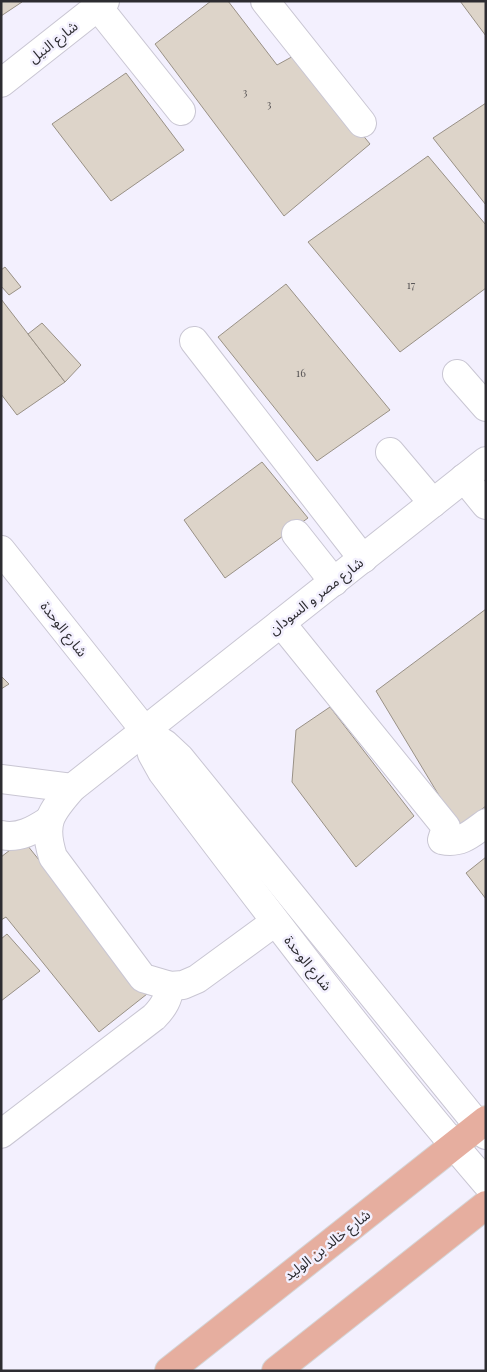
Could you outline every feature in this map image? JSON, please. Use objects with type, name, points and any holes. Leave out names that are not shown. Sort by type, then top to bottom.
[{"type":"main road","name":"شارع خالد بن الوليد","points":[[169,1371],[454,1146],[483,1127]]},
{"type":"main road","points":[[276,1371],[486,1204]]},
{"type":"lane","points":[[265,1],[362,123]]},
{"type":"lane","points":[[102,4],[180,111]]},
{"type":"lane","name":"شارع النيل","points":[[1,83],[102,4]]},
{"type":"lane","points":[[194,341],[363,559]]},
{"type":"lane","points":[[457,374],[486,407]]},
{"type":"lane","points":[[390,452],[433,503]]},
{"type":"lane","name":"شارع مصر و السودان","points":[[48,820],[57,805],[72,788],[146,732],[486,461]]},
{"type":"lane","points":[[464,478],[486,505]]},
{"type":"lane","points":[[296,534],[334,582]]},
{"type":"lane","name":"شارع الوحدة","points":[[1,550],[146,732],[165,744],[180,758],[483,1127]]},
{"type":"lane","points":[[281,623],[446,828],[442,840],[452,842],[465,839],[486,823]]},
{"type":"lane","name":"شارع الوحدة","points":[[146,732],[152,754],[162,772],[275,922],[454,1146],[486,1183]]},
{"type":"lane","points":[[1,779],[72,788]]},
{"type":"lane","points":[[48,820],[47,839],[53,856],[143,978],[170,986],[183,985],[197,979],[275,922]]},
{"type":"lane","points":[[1,835],[9,837],[31,832],[48,820]]},
{"type":"lane","points":[[1,1134],[154,1017],[163,1008],[168,998],[170,986]]},
{"type":"building","points":[[1,1],[21,1],[22,2],[1,16]]},
{"type":"building","points":[[211,1],[228,1],[277,65],[297,54],[370,144],[284,216],[155,44]]},
{"type":"building","points":[[460,1],[486,1],[486,36]]},
{"type":"building","points":[[126,73],[184,150],[111,201],[52,124]]},
{"type":"building","points":[[486,103],[486,205],[433,138]]},
{"type":"building","points":[[428,156],[486,225],[486,288],[400,352],[308,242]]},
{"type":"building","points":[[5,267],[21,287],[9,295],[1,286],[1,270]]},
{"type":"building","points":[[286,284],[390,410],[317,461],[218,337]]},
{"type":"building","points":[[1,299],[65,382],[17,415],[1,394]]},
{"type":"building","points":[[42,323],[81,365],[65,382],[28,334]]},
{"type":"building","points":[[262,462],[308,518],[225,578],[184,520]]},
{"type":"building","points":[[486,609],[486,806],[458,827],[376,691]]},
{"type":"building","points":[[1,676],[9,684],[1,689]]},
{"type":"building","points":[[330,707],[414,816],[356,867],[292,782],[296,730]]},
{"type":"building","points":[[23,840],[147,994],[99,1032],[6,917],[1,920],[1,857]]},
{"type":"building","points":[[486,857],[486,899],[466,873]]},
{"type":"building","points":[[7,934],[40,971],[1,1001],[1,939]]}]
